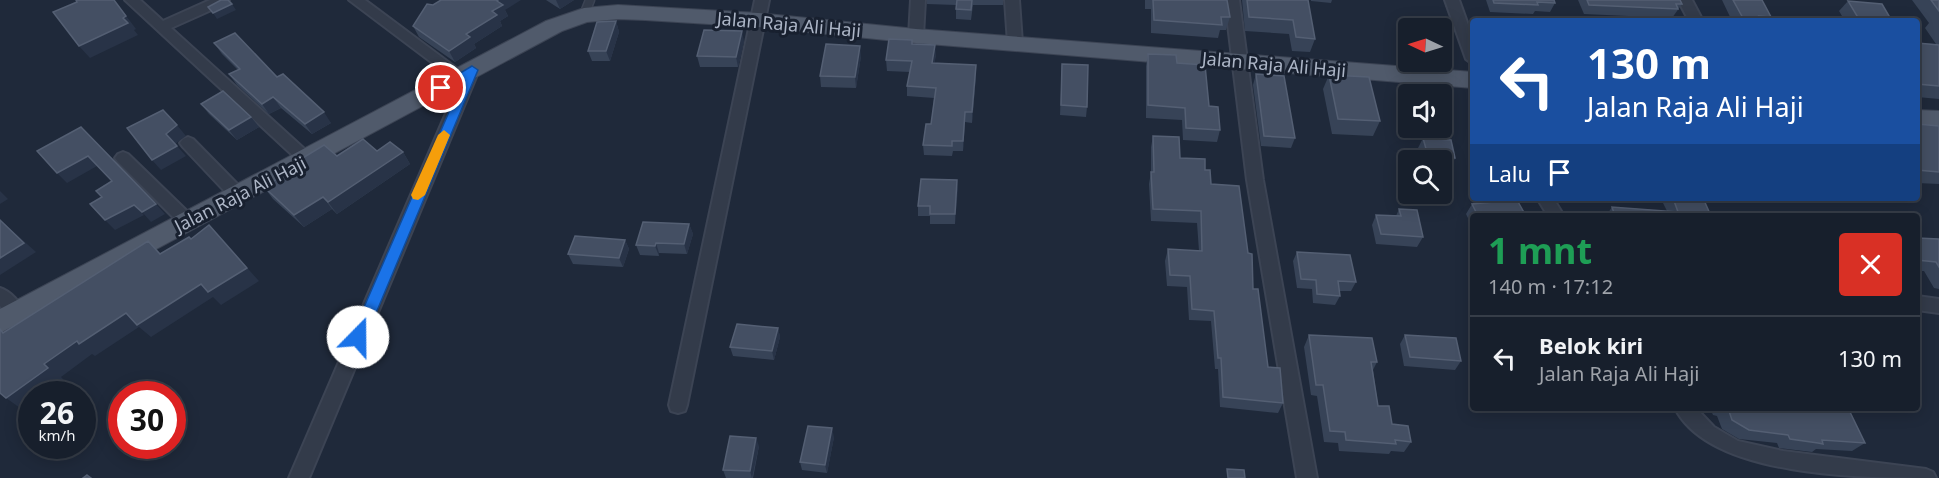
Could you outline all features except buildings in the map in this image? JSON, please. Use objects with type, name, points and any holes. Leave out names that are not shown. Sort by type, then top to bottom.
[{"type":"main road","name":"Jalan Raja Ali Haji","points":[[8,317],[587,8],[636,12],[760,10],[916,36],[1237,61],[1467,74]]},
{"type":"main road","points":[[1920,118],[1939,119]]},
{"type":"street","points":[[132,0],[306,159]]},
{"type":"street","points":[[161,27],[222,0]]},
{"type":"street","points":[[299,478],[466,74],[356,0]]},
{"type":"street","points":[[916,36],[918,0]]},
{"type":"street","points":[[1012,0],[1014,43]]},
{"type":"street","points":[[1232,0],[1237,61],[1307,478]]},
{"type":"street","points":[[1452,0],[1467,74]]},
{"type":"street","points":[[1685,0],[1694,18]]},
{"type":"street","points":[[678,405],[760,10]]},
{"type":"street","points":[[188,143],[238,195]]},
{"type":"street","points":[[123,158],[187,221]]},
{"type":"street","points":[[0,295],[8,317]]},
{"type":"street","points":[[1920,303],[1939,306]]},
{"type":"street","points":[[1687,411],[1707,432],[1734,449],[1782,460],[1926,478]]},
{"type":"slow traffic","points":[[418,195],[444,135]]},
{"type":"route","points":[[358,337],[472,70],[441,88]]}]
